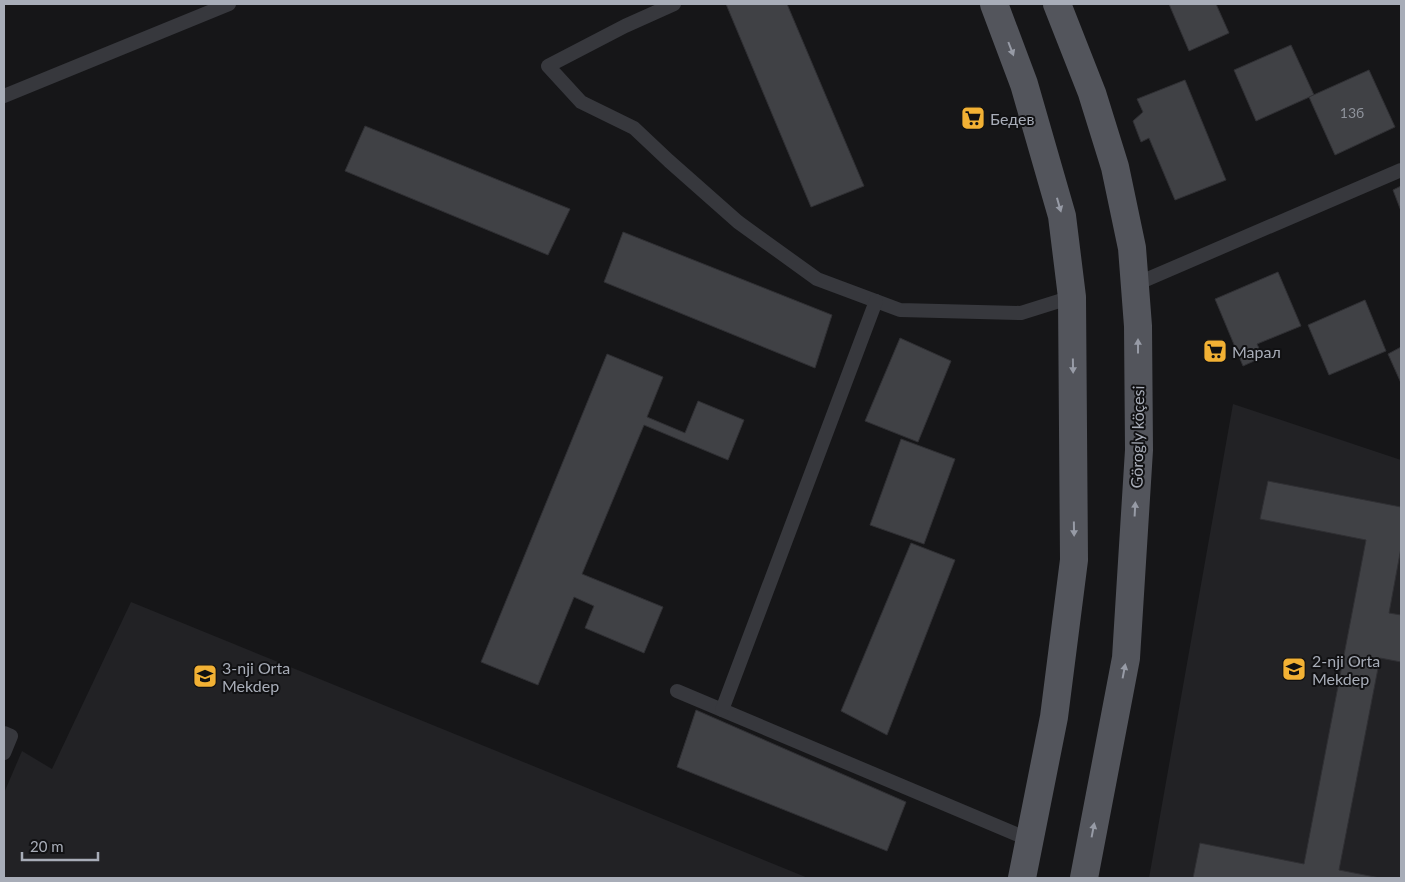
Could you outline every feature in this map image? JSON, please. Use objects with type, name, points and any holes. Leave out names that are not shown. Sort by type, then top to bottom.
[{"type":"main road","points":[[994,4],[1024,84],[1062,216],[1072,297],[1074,560],[1054,718],[1022,878]]},
{"type":"main road","name":"Görogly köçesi","points":[[1057,4],[1092,93],[1115,167],[1131,244],[1136,284],[1138,326],[1138,450],[1126,658],[1084,878]]},
{"type":"lane","points":[[4,96],[229,4]]},
{"type":"lane","points":[[674,4],[625,26],[548,66],[581,102],[634,128],[738,222],[817,279],[900,310],[1021,313],[1072,297]]},
{"type":"lane","points":[[1136,284],[1401,170]]},
{"type":"lane","points":[[722,710],[876,301]]},
{"type":"lane","points":[[677,691],[1030,840]]},
{"type":"lane","points":[[4,733],[11,736],[4,754]]},
{"type":"shaded area","name":"2-nji Orta Mekdep","points":[[1233,404],[1401,460],[1401,878],[1149,878]]},
{"type":"shaded area","name":"3-nji Orta Mekdep","points":[[131,602],[808,878],[4,878],[4,793],[22,751],[52,769]]},
{"type":"building","points":[[726,4],[787,4],[864,186],[811,207]]},
{"type":"building","points":[[1169,4],[1216,4],[1229,33],[1189,51]]},
{"type":"building","points":[[1291,45],[1314,95],[1256,121],[1234,70]]},
{"type":"building","points":[[1369,70],[1395,127],[1335,155],[1309,97]]},
{"type":"building","points":[[1185,80],[1226,180],[1175,200],[1149,138],[1141,142],[1133,121],[1143,112],[1137,99]]},
{"type":"building","points":[[365,126],[570,209],[548,255],[345,171]]},
{"type":"building","points":[[1401,186],[1401,211],[1393,190]]},
{"type":"building","points":[[623,232],[832,315],[815,368],[604,282]]},
{"type":"building","points":[[1278,272],[1301,326],[1257,344],[1263,357],[1243,366],[1215,299]]},
{"type":"building","points":[[1365,300],[1386,351],[1329,375],[1308,325]]},
{"type":"building","points":[[900,338],[951,361],[918,442],[865,421]]},
{"type":"building","points":[[1401,347],[1401,383],[1388,354]]},
{"type":"building","points":[[607,354],[663,377],[647,417],[685,433],[698,401],[744,420],[728,460],[644,425],[582,574],[663,607],[644,653],[585,628],[594,606],[574,597],[538,685],[481,662]]},
{"type":"building","points":[[901,439],[955,459],[924,544],[870,525]]},
{"type":"building","points":[[1268,481],[1401,507],[1401,548],[1389,613],[1401,615],[1401,662],[1380,658],[1339,870],[1380,878],[1193,878],[1200,843],[1304,864],[1366,540],[1260,519]]},
{"type":"building","points":[[911,543],[955,560],[887,735],[841,711]]},
{"type":"building","points":[[696,710],[906,802],[887,851],[677,767]]},
{"type":"place","name":"Бедев","points":[[973,118]]},
{"type":"place","name":"Марал","points":[[1215,351]]},
{"type":"place","name":"2-nji Orta Mekdep","points":[[1294,669]]},
{"type":"place","name":"3-nji Orta Mekdep","points":[[205,676]]}]
